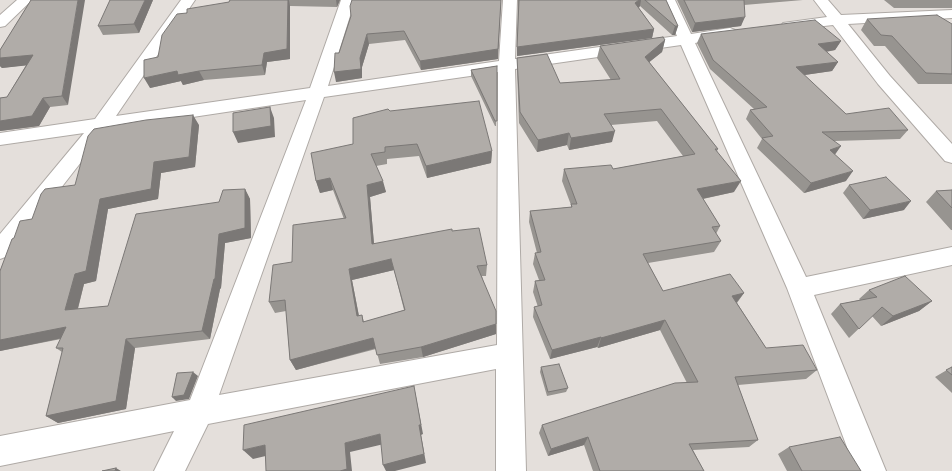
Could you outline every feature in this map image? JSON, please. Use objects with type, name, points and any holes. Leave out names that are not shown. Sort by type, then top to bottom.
[{"type":"street","points":[[0,23],[25,0]]},
{"type":"street","points":[[0,250],[101,124],[188,0]]},
{"type":"street","points":[[169,471],[199,412],[317,93],[348,0]]},
{"type":"street","points":[[510,0],[506,89],[508,355],[511,471]]},
{"type":"street","points":[[668,0],[799,288],[871,471]]},
{"type":"street","points":[[821,0],[884,80],[952,156]]},
{"type":"street","points":[[774,28],[837,20],[952,14]]},
{"type":"street","points":[[0,139],[507,64],[744,31]]},
{"type":"street","points":[[799,288],[952,256]]},
{"type":"street","points":[[0,452],[199,412],[508,355]]},
{"type":"building","points":[[31,0],[78,0],[62,96],[43,98],[32,116],[0,121],[0,98],[7,97],[33,55],[0,58],[0,50]]},
{"type":"building","points":[[110,0],[145,0],[134,24],[98,26]]},
{"type":"building","points":[[230,0],[288,0],[287,49],[264,53],[262,65],[199,71],[178,75],[177,71],[144,78],[144,60],[158,57],[162,35],[177,14],[187,13],[187,9],[229,2]]},
{"type":"building","points":[[352,0],[501,0],[498,49],[420,61],[404,31],[367,34],[360,58],[361,69],[334,72],[335,53],[339,53],[351,16],[350,6]]},
{"type":"building","points":[[519,0],[639,0],[635,3],[654,29],[517,47]]},
{"type":"building","points":[[645,0],[666,0],[678,26],[675,26]]},
{"type":"building","points":[[684,0],[744,0],[745,17],[695,23]]},
{"type":"building","points":[[937,15],[952,24],[952,74],[926,73],[892,36],[881,35],[867,19]]},
{"type":"building","points":[[815,20],[841,41],[818,44],[838,62],[796,67],[846,114],[889,108],[908,130],[822,132],[841,146],[830,150],[853,171],[811,183],[762,138],[773,136],[750,110],[767,107],[713,60],[701,34]]},
{"type":"building","points":[[663,37],[665,40],[645,57],[718,149],[715,149],[741,181],[697,189],[720,226],[712,227],[721,241],[643,254],[663,291],[730,274],[744,293],[732,296],[766,348],[803,345],[817,370],[735,377],[758,440],[689,444],[704,471],[600,471],[588,437],[551,449],[542,425],[675,383],[698,382],[665,320],[552,350],[534,307],[542,305],[535,281],[545,280],[535,253],[541,252],[530,211],[572,207],[571,204],[577,204],[564,169],[611,165],[613,169],[695,154],[661,109],[604,114],[615,131],[571,138],[569,133],[538,140],[520,112],[517,58],[547,54],[560,83],[620,79],[600,46]]},
{"type":"building","points":[[497,66],[497,121],[495,121],[471,70]]},
{"type":"building","points":[[479,101],[492,151],[426,166],[417,144],[385,147],[385,152],[371,154],[383,181],[367,185],[372,244],[452,229],[452,231],[479,228],[487,265],[477,266],[496,311],[496,324],[421,347],[377,355],[373,338],[290,360],[285,300],[269,302],[273,265],[292,262],[293,225],[346,218],[330,178],[316,181],[311,153],[353,144],[353,118],[388,109],[390,111]],"holes":[[[391,259],[405,310],[363,322],[362,315],[357,316],[349,269]]]},
{"type":"building","points":[[270,107],[271,126],[233,132],[233,113]]},
{"type":"building","points":[[193,115],[189,157],[154,162],[151,189],[100,199],[86,271],[75,274],[65,310],[108,306],[136,214],[219,202],[223,190],[245,189],[245,228],[219,234],[215,279],[202,331],[126,339],[116,401],[46,416],[63,348],[56,348],[66,327],[0,340],[0,271],[20,221],[32,219],[41,194],[45,189],[75,185],[88,136],[94,129],[146,120]]},
{"type":"building","points":[[886,177],[911,201],[870,210],[849,185]]},
{"type":"building","points":[[952,190],[952,208],[936,191]]},
{"type":"building","points":[[905,276],[932,301],[893,316],[882,307],[859,329],[840,304],[877,297],[869,290]]},
{"type":"building","points":[[559,364],[568,388],[548,392],[541,367]]},
{"type":"building","points":[[952,367],[952,375],[946,370]]},
{"type":"building","points":[[193,372],[184,395],[172,397],[177,373]]},
{"type":"building","points":[[414,386],[421,425],[419,425],[424,454],[383,465],[380,434],[345,443],[347,469],[340,471],[266,471],[265,445],[243,450],[244,425]]},
{"type":"building","points":[[840,437],[861,471],[802,471],[789,447]]},
{"type":"building","points":[[116,468],[115,471],[102,471]]}]
